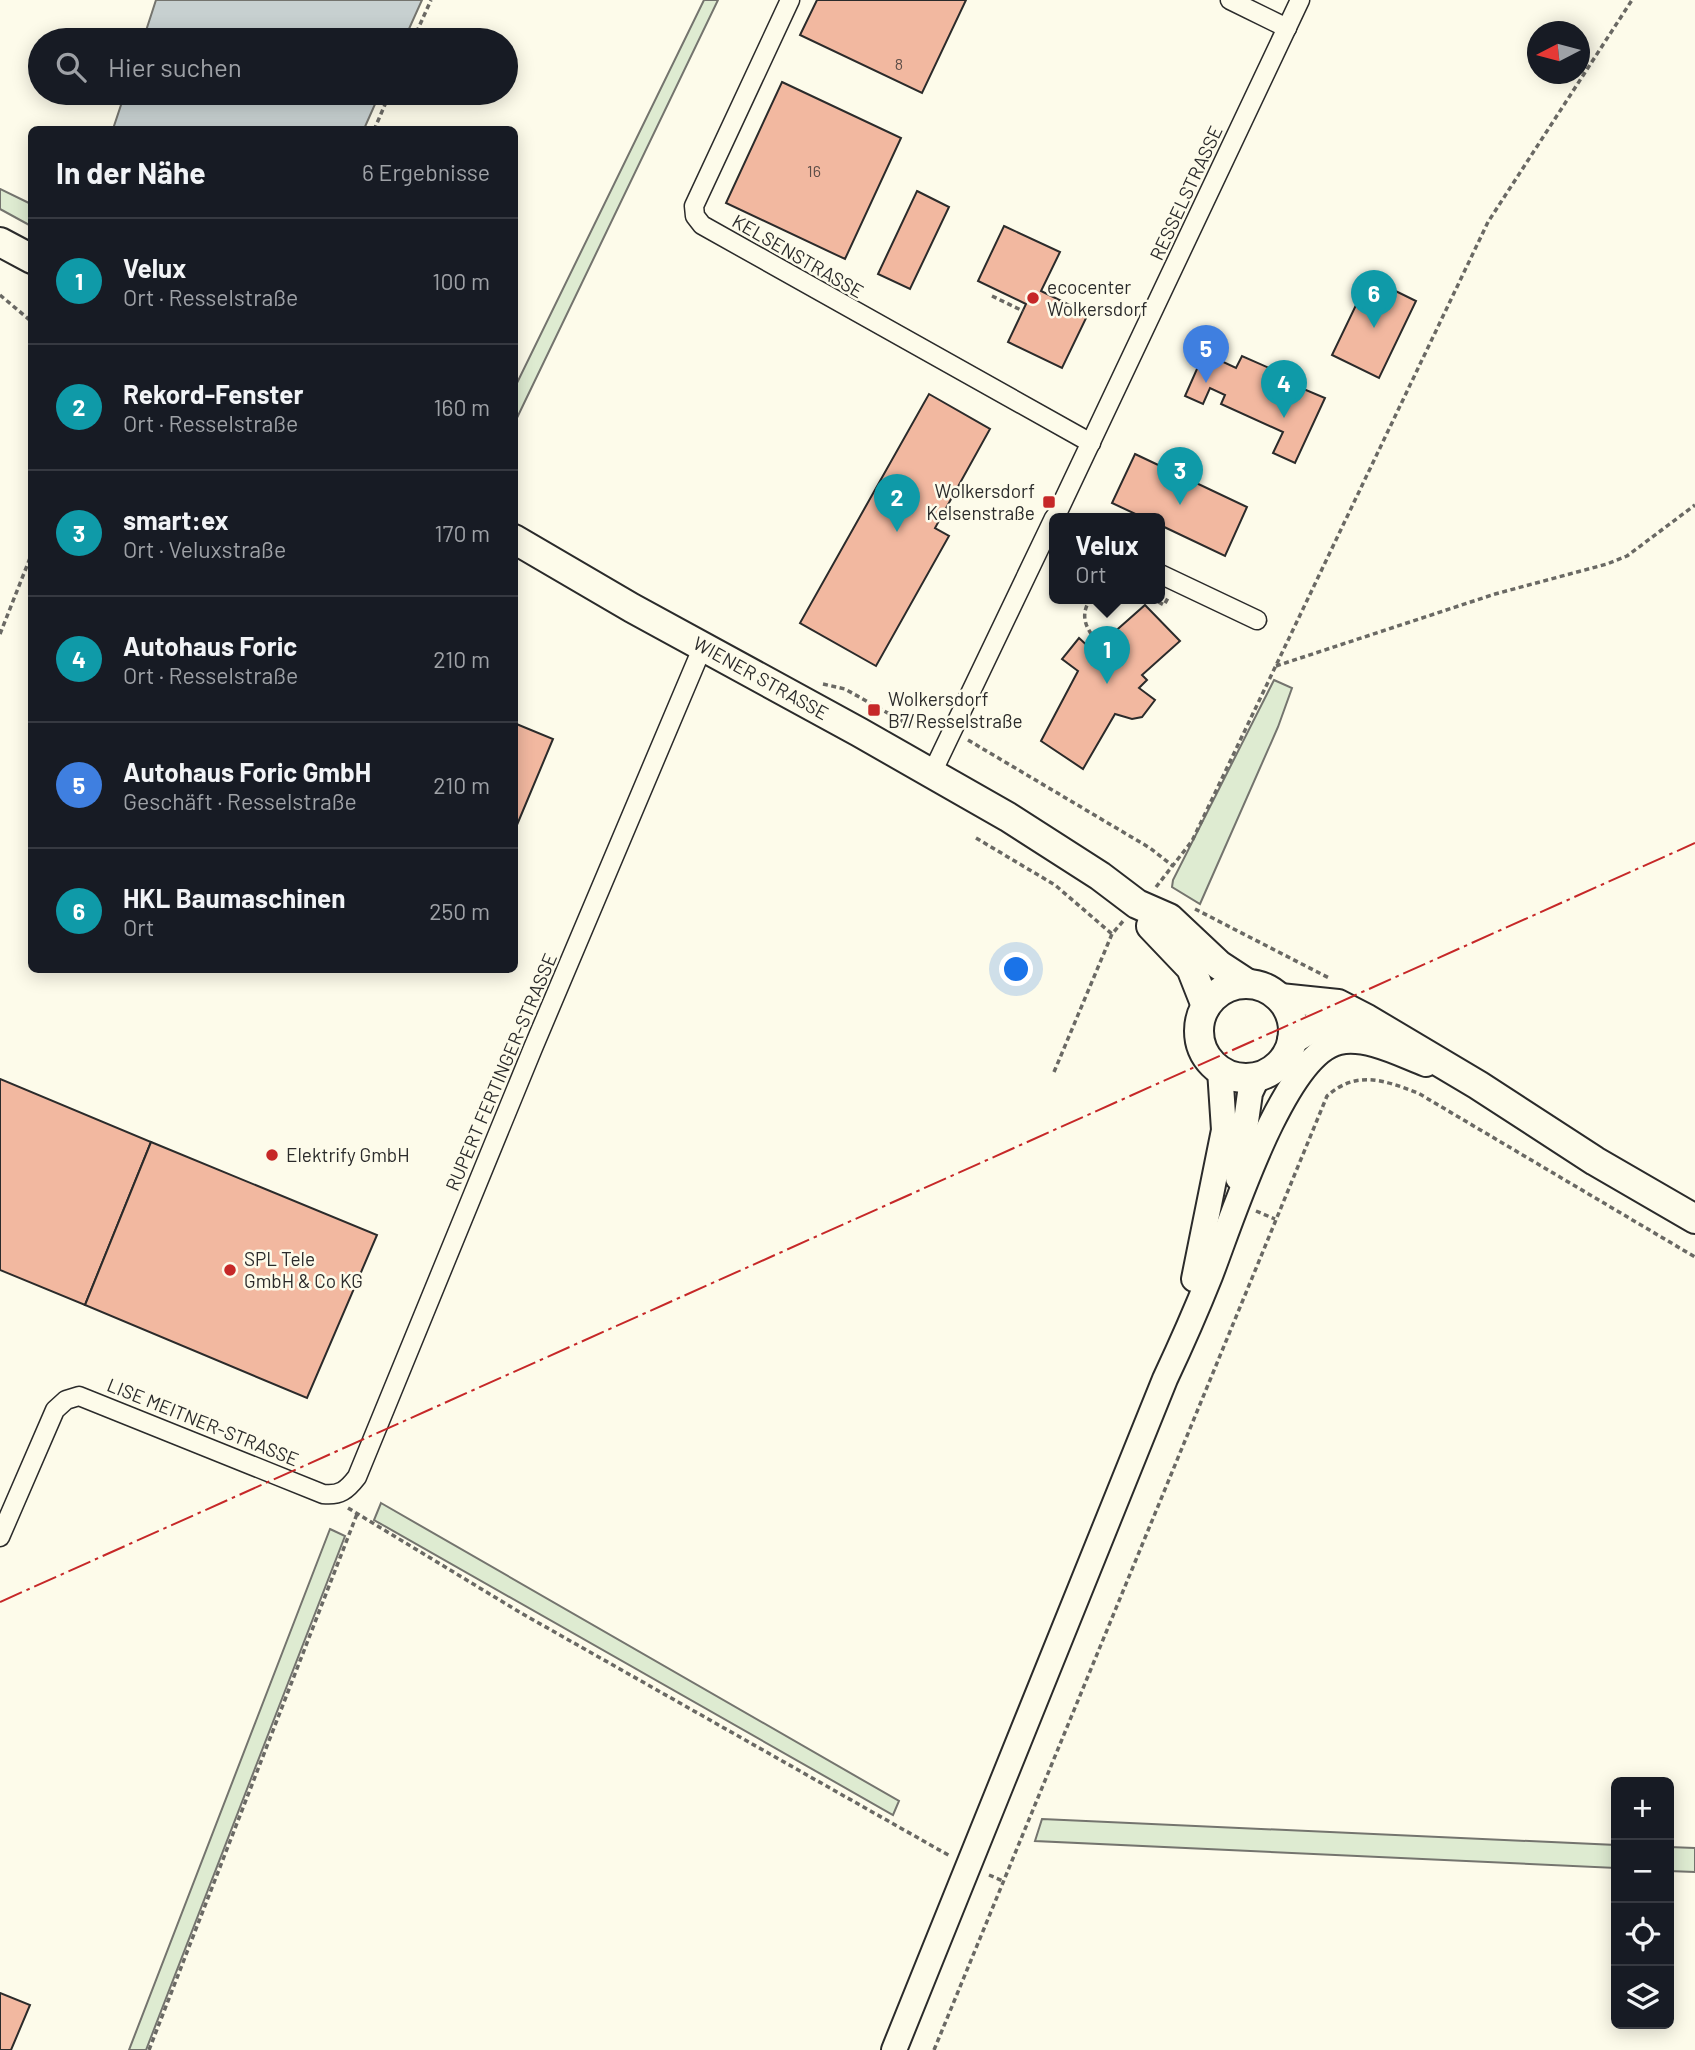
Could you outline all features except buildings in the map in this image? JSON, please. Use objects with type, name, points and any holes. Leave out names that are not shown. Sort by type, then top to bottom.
[{"type":"main road","points":[[0,242],[28,257]]},
{"type":"main road","name":"WIENER STRASSE","points":[[518,540],[632,608],[1008,817],[1100,876],[1136,904]]},
{"type":"main road","points":[[1136,904],[1169,918],[1219,965],[1248,984]]},
{"type":"main road","points":[[1136,904],[1154,929],[1191,968],[1206,1006]]},
{"type":"main road","points":[[1367,1019],[1348,1018],[1320,1023],[1292,1040],[1277,1066],[1258,1076],[1245,1078],[1220,1070],[1206,1055],[1199,1036],[1199,1025],[1206,1006],[1227,988],[1248,984],[1260,986],[1280,998],[1339,1004],[1367,1019],[1478,1085],[1595,1161],[1695,1219]]},
{"type":"main road","points":[[1280,998],[1292,1018],[1292,1040]]},
{"type":"main road","points":[[894,2050],[1165,1379],[1198,1307],[1234,1203],[1296,1079],[1308,1063],[1327,1046],[1339,1042],[1367,1043],[1478,1085]]},
{"type":"main road","points":[[1165,1379],[1196,1270],[1219,1163],[1225,1111],[1220,1070]]},
{"type":"main road","points":[[1234,1203],[1250,1093],[1258,1076]]},
{"type":"street","name":"KELSENSTRASSE","points":[[790,0],[694,206],[695,216],[702,225],[768,265],[1091,443]]},
{"type":"street","points":[[1230,0],[1287,28]]},
{"type":"street","name":"RESSELSTRASSE","points":[[1058,513],[1300,0]]},
{"type":"street","name":"RESSELSTRASSE","points":[[932,774],[1049,532]]},
{"type":"street","points":[[1165,576],[1257,621]]},
{"type":"street","name":"RUPERT FERTINGER-STRASSE","points":[[332,1494],[357,1477],[575,946],[704,646]]},
{"type":"street","name":"LISE MEITNER-STRASSE","points":[[0,1537],[55,1410],[66,1400],[79,1396],[332,1494]]},
{"type":"path","points":[[418,28],[431,0]]},
{"type":"path","points":[[954,731],[1150,848],[1173,866],[1192,841],[1488,222],[1632,0]]},
{"type":"path","points":[[376,126],[385,105]]},
{"type":"path","points":[[0,295],[28,319]]},
{"type":"path","points":[[992,296],[1023,311]]},
{"type":"path","points":[[1276,666],[1495,594],[1607,564],[1627,556],[1695,505]]},
{"type":"path","points":[[0,634],[28,563]]},
{"type":"path","points":[[1089,604],[1084,621],[1086,628],[1100,645]]},
{"type":"path","points":[[975,838],[1055,886],[1112,934]]},
{"type":"path","points":[[1054,1072],[1112,934],[1136,904]]},
{"type":"path","points":[[934,2050],[1327,1096],[1349,1081],[1362,1079],[1377,1079],[1418,1093],[1695,1257]]},
{"type":"path","points":[[332,1494],[357,1514],[522,1613],[969,1867]]},
{"type":"path","points":[[149,2050],[357,1514]]},
{"type":"green space","points":[[704,0],[718,0],[518,416],[518,381]]},
{"type":"green space","points":[[0,189],[28,203],[28,224],[0,209]]},
{"type":"green space","points":[[1274,680],[1292,688],[1278,727],[1200,904],[1172,887],[1173,880]]},
{"type":"green space","points":[[381,1503],[899,1801],[893,1815],[374,1520]]},
{"type":"green space","points":[[330,1529],[345,1536],[146,2050],[129,2050]]},
{"type":"green space","points":[[1042,1819],[1611,1845],[1611,1868],[1035,1841]]},
{"type":"green space","points":[[1674,1847],[1695,1848],[1695,1872],[1674,1871]]},
{"type":"shaded area","points":[[156,0],[422,0],[409,28],[147,28]]},
{"type":"shaded area","points":[[121,105],[375,105],[365,126],[114,126]]},
{"type":"power","points":[[0,1602],[1695,843]]},
{"type":"place","name":"ecocenter Wolkersdorf","points":[[1033,298]]},
{"type":"place","name":"HKL Baumaschinen","points":[[1374,328]]},
{"type":"place","name":"Autohaus Foric GmbH","points":[[1206,383]]},
{"type":"place","name":"Autohaus Foric","points":[[1284,418]]},
{"type":"place","name":"Wolkersdorf Kelsenstraße","points":[[1049,502]]},
{"type":"place","name":"smart:ex","points":[[1180,505]]},
{"type":"place","name":"Rekord-Fenster","points":[[897,532]]},
{"type":"place","name":"Velux","points":[[1107,684]]},
{"type":"place","name":"Wolkersdorf B7/Resselstraße","points":[[874,710]]},
{"type":"place","name":"Elektrify GmbH","points":[[272,1155]]},
{"type":"place","name":"SPL Tele GmbH & Co KG","points":[[230,1270]]}]
